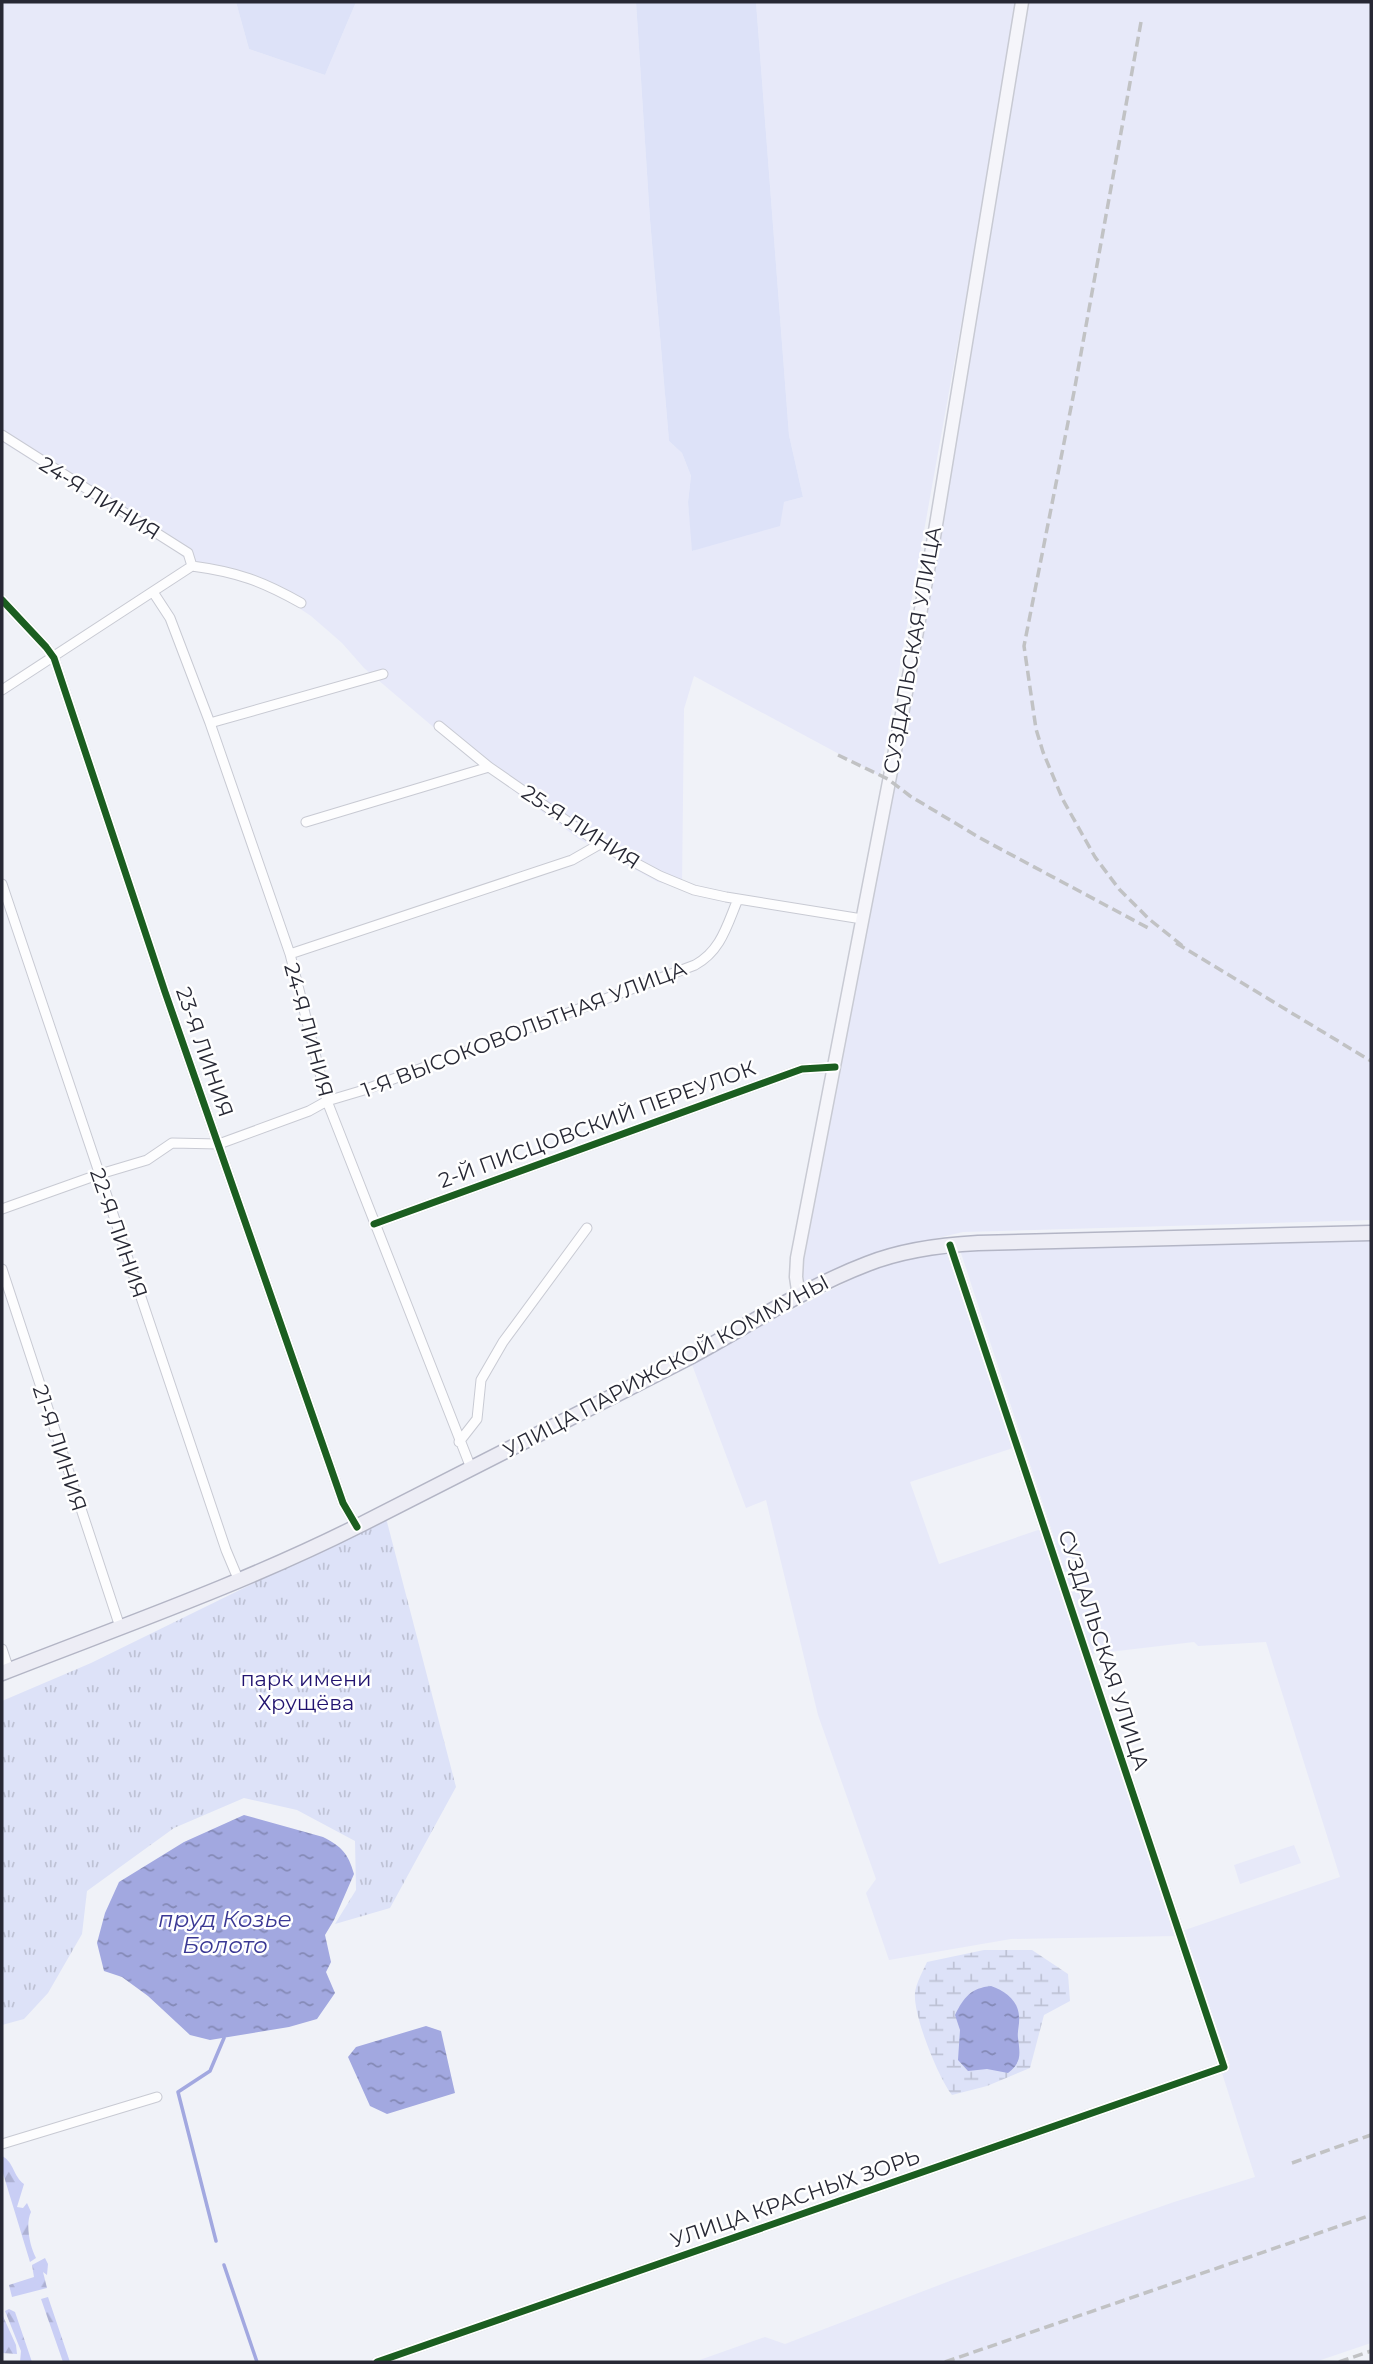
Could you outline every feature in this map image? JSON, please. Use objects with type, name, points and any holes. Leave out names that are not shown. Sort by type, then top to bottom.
[{"type":"main road","name":"СУЗДАЛЬСКАЯ УЛИЦА","points":[[799,1297],[797,1258],[934,537],[1022,2]]},
{"type":"main road","name":"УЛИЦА ПАРИЖСКОЙ КОММУНЫ","points":[[6,1671],[239,1581],[357,1527],[686,1359],[839,1275],[869,1263],[905,1252],[950,1245],[1371,1233]]},
{"type":"street","name":"24-Я ЛИНИЯ","points":[[2,435],[188,553],[192,566]]},
{"type":"street","points":[[2,690],[192,566],[229,571],[265,583],[301,603]]},
{"type":"street","name":"24-Я ЛИНИЯ","points":[[153,592],[170,618],[210,723],[290,954],[327,1101],[471,1468]]},
{"type":"street","name":"23-Я ЛИНИЯ","points":[[2,600],[54,658],[161,980],[343,1503],[357,1527]]},
{"type":"street","points":[[210,723],[383,674]]},
{"type":"street","name":"25-Я ЛИНИЯ","points":[[439,726],[489,767],[600,844],[660,876],[694,890],[862,919]]},
{"type":"street","points":[[306,822],[489,767]]},
{"type":"street","points":[[290,954],[572,860],[600,844]]},
{"type":"street","name":"22-Я ЛИНИЯ","points":[[2,884],[226,1550],[239,1581]]},
{"type":"street","name":"1-Я ВЫСОКОВОЛЬТНАЯ УЛИЦА","points":[[2,1209],[147,1160],[172,1143],[219,1144],[309,1111],[327,1101],[364,1090],[695,965],[708,958],[719,943],[738,899]]},
{"type":"street","name":"2-Й ПИСЦОВСКИЙ ПЕРЕУЛОК","points":[[374,1224],[802,1069],[835,1066]]},
{"type":"street","points":[[459,1442],[477,1419],[481,1380],[486,1370],[503,1342],[587,1228]]},
{"type":"street","name":"СУЗДАЛЬСКАЯ УЛИЦА","points":[[950,1245],[1224,2067]]},
{"type":"street","name":"21-Я ЛИНИЯ","points":[[2,1269],[120,1627]]},
{"type":"street","points":[[2,1649],[6,1671]]},
{"type":"street","name":"УЛИЦА КРАСНЫХ ЗОРЬ","points":[[377,2362],[1224,2067]]},
{"type":"street","points":[[2,2144],[157,2098]]},
{"type":"shaded area","points":[[2,2],[236,2],[249,49],[325,75],[356,2],[636,2],[650,220],[669,441],[682,453],[691,476],[688,502],[693,551],[784,502],[803,497],[789,435],[756,2],[1019,2],[880,776],[694,676],[684,709],[682,887],[658,882],[579,839],[472,760],[364,668],[342,643],[311,616],[263,584],[187,561],[159,533],[97,501],[2,442]]},
{"type":"shaded area","points":[[1027,2],[1371,2],[1371,1220],[963,1232],[882,1251],[852,1262],[818,1280],[807,1282],[802,1281],[793,1253],[847,994]]},
{"type":"shaded area","points":[[1371,1236],[1371,2343],[1315,2362],[694,2362],[765,2337],[785,2344],[955,2279],[1174,2202],[1255,2177],[1222,2073],[1230,2065],[1182,1931],[1340,1877],[1266,1642],[1198,1646],[1194,1642],[1092,1654],[960,1250]]},
{"type":"shaded area","points":[[948,1251],[1013,1448],[910,1482],[939,1564],[1041,1529],[1176,1936],[1011,1939],[889,1960],[866,1893],[876,1879],[818,1715],[766,1500],[746,1508],[691,1362],[866,1272],[898,1261]]},
{"type":"shaded area","points":[[1294,1845],[1301,1863],[1240,1884],[1234,1865]]},
{"type":"green space","points":[[236,2],[356,2],[325,75],[249,49]]},
{"type":"green space","points":[[636,2],[756,2],[789,435],[803,497],[784,502],[780,526],[692,551],[688,502],[691,476],[682,453],[669,441],[650,220]]},
{"type":"green space","name":"парк имени Хрущёва","points":[[386,1518],[456,1787],[390,1908],[335,1924],[356,1890],[355,1841],[297,1810],[244,1798],[174,1828],[87,1891],[82,1934],[48,1993],[24,2019],[2,2025],[2,1701],[91,1663]]},
{"type":"green space","points":[[984,1950],[1032,1950],[1068,1974],[1070,2001],[1044,2015],[1030,2068],[987,2086],[952,2095],[940,2075],[922,2030],[915,1993],[927,1962]]},
{"type":"green space","points":[[2,2156],[24,2184],[17,2207],[23,2208],[27,2203],[31,2212],[29,2235],[36,2258],[30,2262],[2,2170]]},
{"type":"green space","points":[[45,2258],[48,2264],[47,2275],[43,2272],[47,2288],[12,2297],[9,2285],[34,2277],[32,2265]]},
{"type":"green space","points":[[48,2297],[70,2362],[63,2362],[41,2299]]},
{"type":"green space","points":[[9,2309],[15,2312],[32,2362],[20,2362],[21,2351],[5,2311]]},
{"type":"green space","points":[[2,2314],[16,2345],[17,2354],[2,2353]]},
{"type":"water","name":"пруд Козье Болото","points":[[244,1815],[323,1837],[343,1851],[354,1874],[325,1935],[331,1962],[326,1972],[335,1993],[317,2019],[289,2027],[210,2040],[190,2035],[148,1996],[122,1977],[104,1971],[97,1943],[105,1913],[119,1882],[184,1842]]},
{"type":"water","points":[[991,1986],[1010,1997],[1018,2010],[1019,2057],[1008,2073],[987,2069],[968,2071],[958,2060],[960,2030],[955,2015],[969,1994]]},
{"type":"water","points":[[426,2026],[441,2031],[455,2093],[387,2114],[370,2106],[348,2057],[356,2047]]},
{"type":"waterway","points":[[216,2241],[178,2092],[210,2071],[224,2038]]},
{"type":"waterway","points":[[224,2265],[257,2362]]},
{"type":"railway","points":[[1141,22],[1074,392],[1024,646],[1036,729],[1063,800],[1095,857],[1119,889],[1149,919],[1184,947]]},
{"type":"railway","points":[[838,755],[888,779],[910,796],[980,838],[1152,930]]},
{"type":"railway","points":[[1176,943],[1371,1061]]},
{"type":"railway","points":[[1292,2163],[1371,2135]]},
{"type":"railway","points":[[945,2362],[1371,2215]]},
{"type":"railway","points":[[1339,2362],[1371,2351]]},
{"type":"cycle path","points":[[2,600],[54,658],[165,992],[343,1503],[357,1527]]},
{"type":"cycle path","points":[[374,1224],[802,1069],[835,1067]]},
{"type":"cycle path","points":[[377,2362],[1224,2067],[950,1245]]}]
